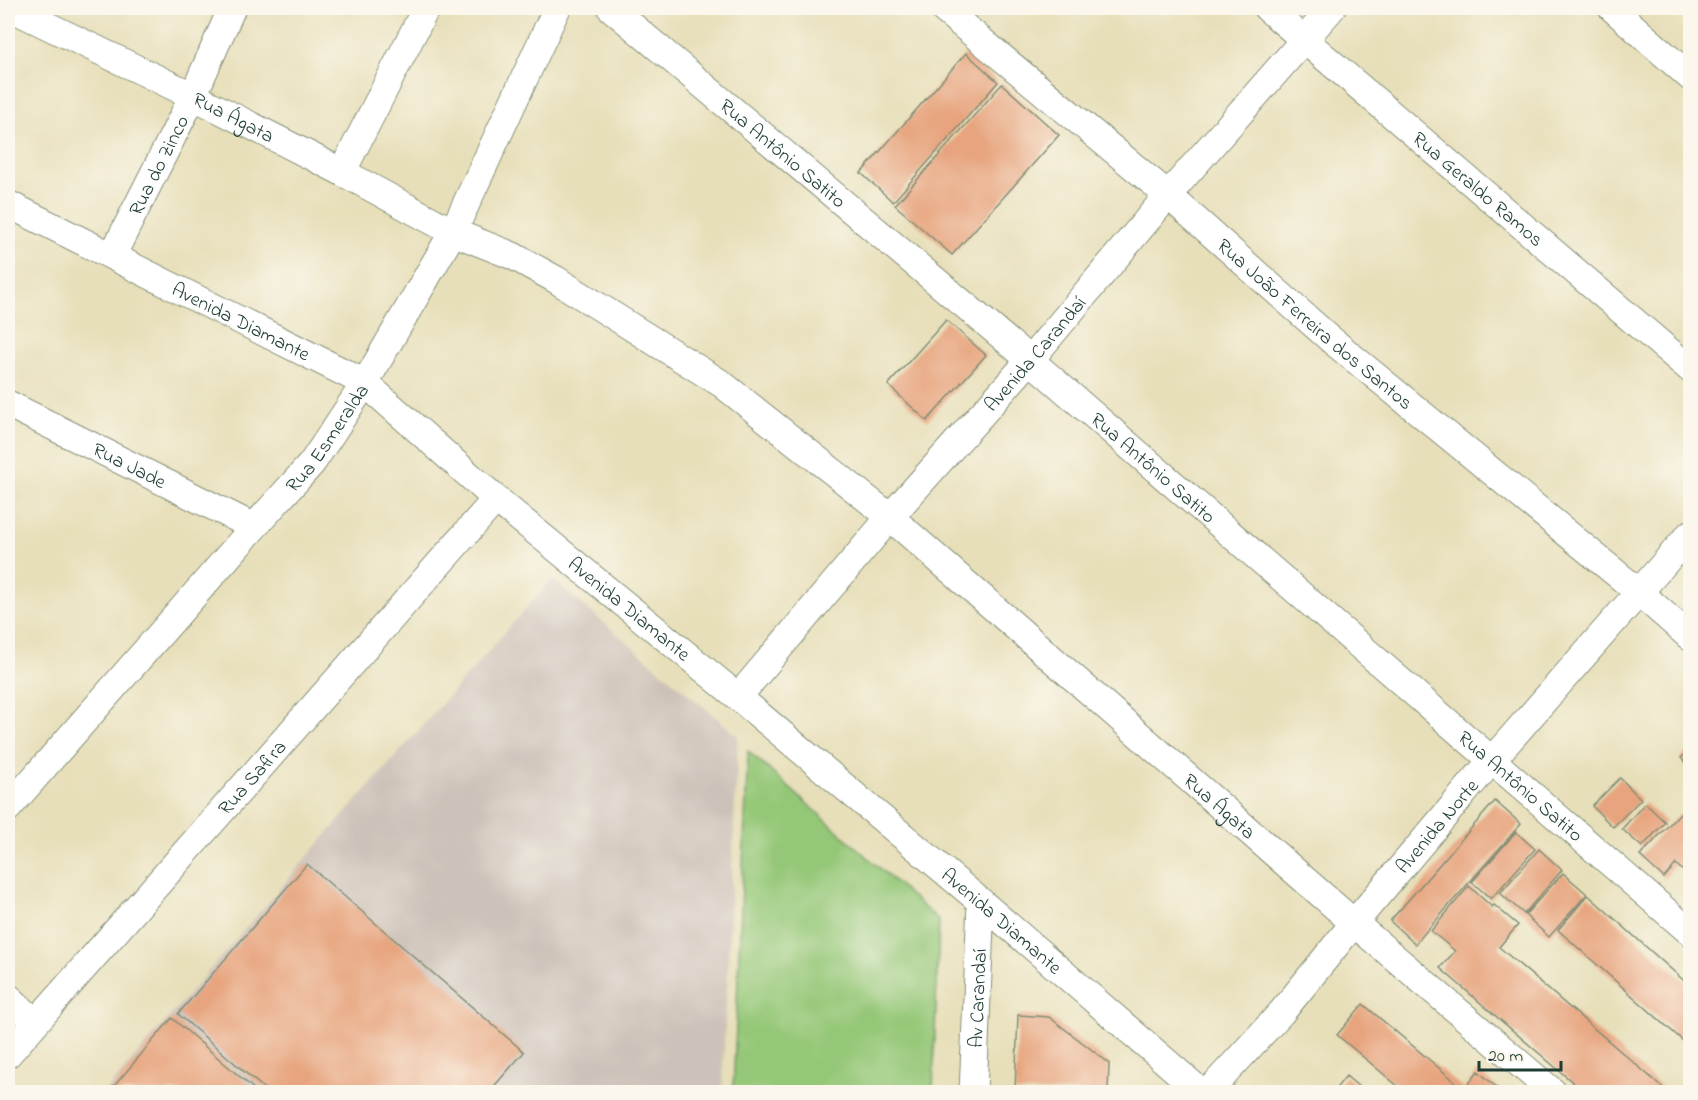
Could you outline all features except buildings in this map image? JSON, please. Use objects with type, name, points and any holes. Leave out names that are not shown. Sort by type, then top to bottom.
[{"type":"street","name":"Rua Ágata","points":[[11,8],[193,96],[453,232],[513,256],[555,279],[722,384],[890,516],[1354,923],[1553,1092]]},
{"type":"street","name":"Rua do Zinco","points":[[112,256],[193,96],[232,8]]},
{"type":"street","points":[[342,172],[426,8]]},
{"type":"street","name":"Rua Esmeralda","points":[[8,808],[312,463],[365,383],[453,232],[558,8]]},
{"type":"street","name":"Rua Antônio Satito","points":[[611,8],[1030,360],[1690,932]]},
{"type":"street","name":"Rua João Ferreira dos Santos","points":[[942,8],[1168,195],[1329,338],[1640,593],[1690,638]]},
{"type":"street","name":"Rua Geraldo Ramos","points":[[1267,8],[1690,369]]},
{"type":"street","name":"Avenida Carandaí","points":[[738,697],[890,516],[1030,360],[1168,195],[1332,8]]},
{"type":"street","points":[[1612,8],[1690,77]]},
{"type":"street","name":"Avenida Diamante","points":[[8,204],[365,383],[496,499],[738,697],[1201,1092]]},
{"type":"street","name":"Rua Jade","points":[[8,404],[254,527]]},
{"type":"street","name":"Rua Safira","points":[[8,1054],[496,499]]},
{"type":"street","name":"Avenida Norte","points":[[1208,1092],[1281,1012],[1492,760],[1690,534]]},
{"type":"street","name":"Av Carandaí","points":[[973,1092],[981,902]]},
{"type":"street","points":[[8,998],[35,1022]]},
{"type":"shaded area","points":[[552,579],[738,736],[722,1092],[105,1092],[301,864]]},
{"type":"green space","points":[[748,751],[939,921],[933,1092],[733,1092]]}]
